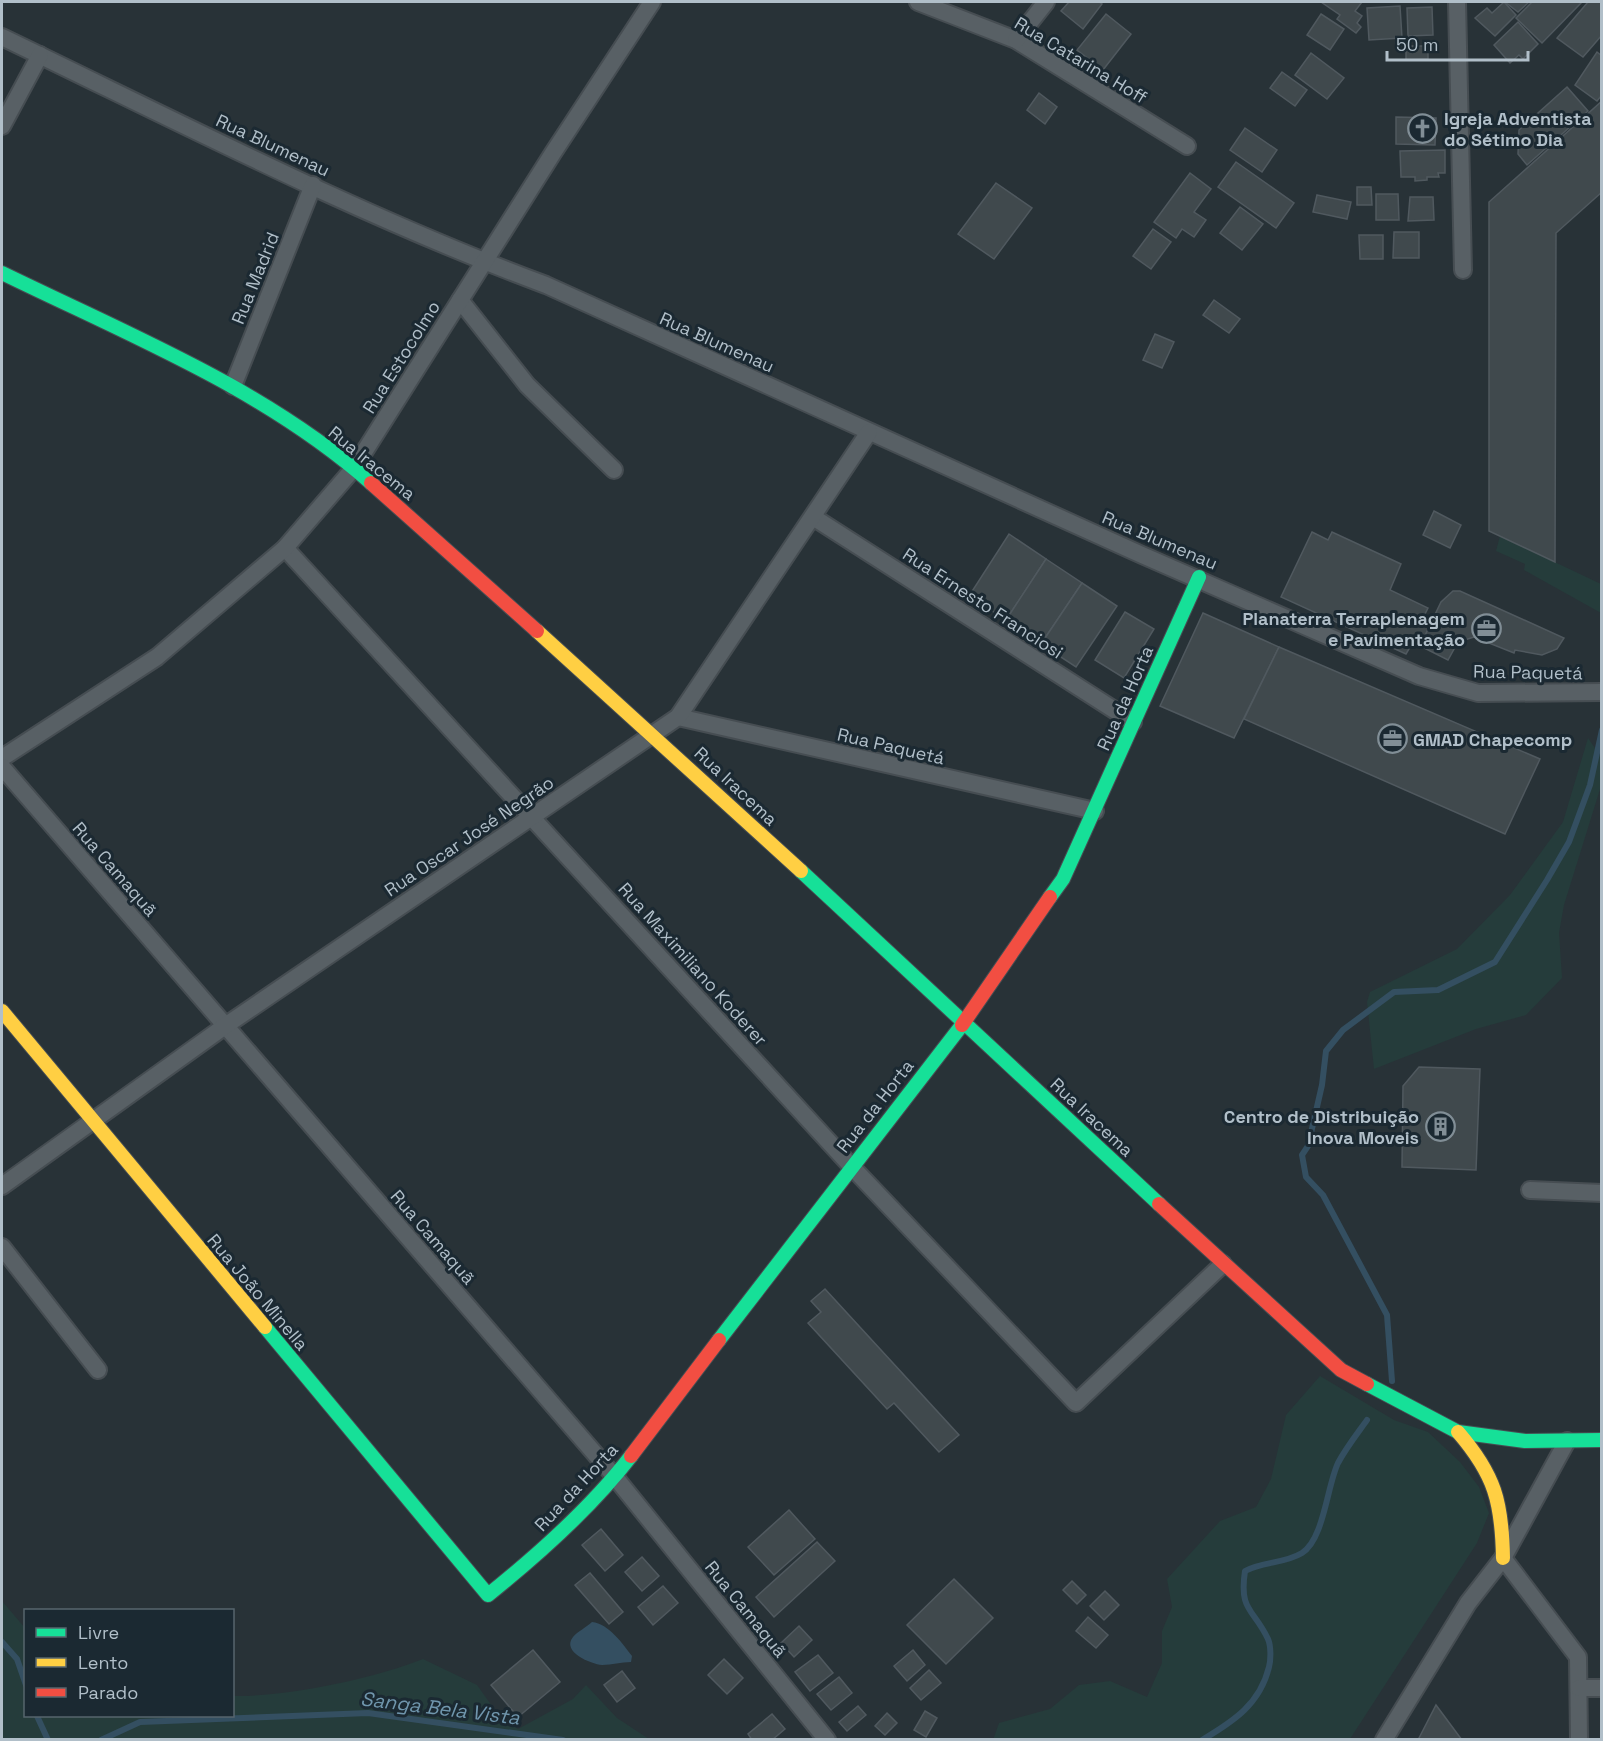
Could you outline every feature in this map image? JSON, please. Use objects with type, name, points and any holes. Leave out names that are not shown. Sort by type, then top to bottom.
[{"type":"street","name":"Rua Estocolmo","points":[[2,758],[156,657],[285,548],[354,468],[652,2]]},
{"type":"street","name":"Rua Catarina Hoff","points":[[918,2],[1016,40],[1187,146]]},
{"type":"street","points":[[1016,40],[1046,2]]},
{"type":"street","points":[[1457,2],[1463,270]]},
{"type":"street","name":"Rua Blumenau","points":[[2,37],[313,185],[484,262],[546,285],[1419,676]]},
{"type":"street","points":[[2,126],[40,55]]},
{"type":"street","name":"Rua Madrid","points":[[233,386],[313,185]]},
{"type":"street","name":"Rua Iracema","points":[[2,273],[233,386],[293,423],[354,468],[654,735],[1223,1264],[1341,1370],[1458,1432]]},
{"type":"street","points":[[460,300],[527,385],[614,470]]},
{"type":"street","name":"Rua Oscar José Negrão","points":[[2,1186],[225,1026],[678,717],[870,432]]},
{"type":"street","name":"Rua Ernesto Franciosi","points":[[813,517],[1133,722]]},
{"type":"street","name":"Rua Maximiliano Koderer","points":[[285,548],[851,1166],[1076,1403],[1223,1264]]},
{"type":"street","name":"Rua da Horta","points":[[488,1594],[529,1562],[615,1477],[851,1166],[964,1022],[1063,879],[1199,577]]},
{"type":"street","name":"Rua Paquetá","points":[[1419,676],[1478,693],[1602,692]]},
{"type":"street","name":"Rua Paquetá","points":[[678,717],[1095,811]]},
{"type":"street","name":"Rua Camaquã","points":[[2,767],[615,1477],[827,1740]]},
{"type":"street","name":"Rua João Minella","points":[[2,1011],[488,1594]]},
{"type":"street","points":[[1530,1190],[1602,1193]]},
{"type":"street","points":[[2,1247],[98,1370]]},
{"type":"street","points":[[1458,1432],[1525,1442],[1602,1440]]},
{"type":"street","points":[[1458,1432],[1484,1460],[1502,1507],[1503,1558],[1578,1657],[1579,1740]]},
{"type":"street","points":[[1384,1740],[1468,1603],[1503,1558],[1567,1442]]},
{"type":"street","points":[[1579,1688],[1602,1688]]},
{"type":"green space","points":[[1500,536],[1601,584],[1601,613],[1524,570],[1525,564],[1496,551]]},
{"type":"green space","points":[[1588,738],[1601,757],[1601,786],[1564,905],[1559,933],[1562,978],[1526,1015],[1476,1029],[1374,1069],[1367,1002],[1370,992],[1457,949],[1510,895],[1563,822]]},
{"type":"green space","points":[[1320,1376],[1394,1420],[1428,1432],[1460,1462],[1479,1487],[1489,1513],[1477,1543],[1350,1739],[993,1740],[999,1723],[1050,1709],[1079,1685],[1110,1681],[1147,1697],[1162,1663],[1162,1631],[1172,1607],[1167,1579],[1220,1521],[1256,1507],[1271,1479],[1286,1415]]},
{"type":"green space","points":[[2,1601],[24,1627],[24,1717],[234,1717],[234,1696],[255,1696],[303,1690],[355,1680],[423,1659],[477,1685],[497,1713],[518,1729],[573,1699],[586,1685],[617,1718],[649,1739],[2,1739]]},
{"type":"water","points":[[592,1622],[604,1626],[615,1635],[632,1656],[631,1662],[602,1665],[585,1660],[574,1652],[570,1642],[573,1637]]},
{"type":"building","points":[[1069,2],[1099,2],[1102,4],[1083,29],[1061,11]]},
{"type":"building","points":[[1321,2],[1362,2],[1355,11],[1362,16],[1357,23],[1361,27],[1356,33],[1337,19],[1340,15]]},
{"type":"building","points":[[1504,2],[1516,15],[1495,36],[1475,18],[1487,8],[1492,13]]},
{"type":"building","points":[[1505,2],[1529,2],[1518,12]]},
{"type":"building","points":[[1532,2],[1582,2],[1542,43],[1516,18]]},
{"type":"building","points":[[1588,2],[1602,2],[1602,35],[1583,57],[1557,38]]},
{"type":"building","points":[[1400,6],[1402,38],[1369,40],[1367,8]]},
{"type":"building","points":[[1432,7],[1433,35],[1408,36],[1407,8]]},
{"type":"building","points":[[1106,14],[1131,34],[1103,70],[1077,50]]},
{"type":"building","points":[[1321,14],[1344,29],[1330,50],[1307,35]]},
{"type":"building","points":[[1518,22],[1538,44],[1523,59],[1519,55],[1510,63],[1494,45]]},
{"type":"building","points":[[1406,46],[1428,46],[1428,59],[1406,60]]},
{"type":"building","points":[[1597,52],[1602,56],[1602,95],[1597,101],[1575,85]]},
{"type":"building","points":[[1311,53],[1344,78],[1327,99],[1295,75]]},
{"type":"building","points":[[1282,72],[1307,90],[1295,106],[1270,88]]},
{"type":"building","points":[[1567,87],[1588,111],[1527,165],[1518,154],[1519,130]]},
{"type":"building","points":[[1039,93],[1057,107],[1045,124],[1027,110]]},
{"type":"building","points":[[1602,101],[1602,192],[1556,233],[1555,562],[1489,531],[1489,202]]},
{"type":"building","points":[[1396,117],[1436,118],[1435,145],[1396,144]]},
{"type":"building","points":[[1245,128],[1277,150],[1262,172],[1230,150]]},
{"type":"building","points":[[1445,150],[1445,173],[1438,173],[1439,177],[1427,177],[1427,180],[1415,181],[1415,177],[1401,177],[1400,151]]},
{"type":"building","points":[[1236,162],[1294,203],[1276,228],[1218,187]]},
{"type":"building","points":[[1190,173],[1211,189],[1194,212],[1206,220],[1194,237],[1182,229],[1176,238],[1154,222]]},
{"type":"building","points":[[996,183],[1032,208],[994,259],[958,234]]},
{"type":"building","points":[[1357,187],[1371,187],[1372,205],[1357,205]]},
{"type":"building","points":[[1376,194],[1398,194],[1399,220],[1376,220]]},
{"type":"building","points":[[1317,195],[1351,202],[1347,219],[1313,212]]},
{"type":"building","points":[[1410,197],[1433,197],[1434,220],[1408,221]]},
{"type":"building","points":[[1240,207],[1263,224],[1242,250],[1220,233]]},
{"type":"building","points":[[1153,229],[1171,242],[1151,269],[1133,256]]},
{"type":"building","points":[[1394,232],[1419,232],[1419,258],[1393,258]]},
{"type":"building","points":[[1359,235],[1383,235],[1383,259],[1360,259]]},
{"type":"building","points":[[1214,300],[1240,319],[1229,333],[1203,315]]},
{"type":"building","points":[[1155,334],[1174,342],[1162,368],[1143,360]]},
{"type":"building","points":[[1434,511],[1461,525],[1450,548],[1423,535]]},
{"type":"building","points":[[1312,532],[1328,540],[1332,532],[1401,564],[1390,590],[1428,608],[1424,616],[1433,620],[1420,646],[1413,642],[1406,654],[1281,597]]},
{"type":"building","points":[[1009,534],[1046,559],[1006,620],[969,596]]},
{"type":"building","points":[[1046,559],[1082,583],[1041,644],[1006,620]]},
{"type":"building","points":[[1082,583],[1117,606],[1076,667],[1041,644]]},
{"type":"building","name":"Planaterra Terraplenagem e Pavimentação","points":[[1453,591],[1460,591],[1564,638],[1557,649],[1542,655],[1515,650],[1514,653],[1474,637],[1458,642],[1448,660],[1420,646],[1441,602]]},
{"type":"building","points":[[1125,612],[1154,629],[1124,678],[1095,660]]},
{"type":"building","points":[[1203,613],[1279,647],[1234,738],[1160,706]]},
{"type":"building","name":"GMAD Chapecomp","points":[[1279,647],[1540,759],[1505,834],[1244,719]]},
{"type":"building","name":"Centro de Distribuição Inova Moveis","points":[[1419,1067],[1480,1069],[1476,1170],[1402,1167],[1403,1086]]},
{"type":"building","points":[[825,1289],[959,1435],[939,1452],[894,1403],[887,1409],[808,1323],[821,1312],[811,1301]]},
{"type":"building","points":[[789,1510],[815,1539],[774,1575],[748,1547]]},
{"type":"building","points":[[601,1529],[623,1555],[605,1571],[582,1545]]},
{"type":"building","points":[[817,1542],[835,1561],[774,1617],[756,1597]]},
{"type":"building","points":[[642,1557],[659,1576],[642,1591],[625,1572]]},
{"type":"building","points":[[590,1573],[623,1612],[609,1624],[575,1585]]},
{"type":"building","points":[[954,1579],[993,1618],[946,1664],[907,1625]]},
{"type":"building","points":[[1072,1581],[1086,1595],[1077,1604],[1063,1590]]},
{"type":"building","points":[[663,1586],[678,1603],[653,1625],[638,1607]]},
{"type":"building","points":[[1105,1591],[1119,1605],[1104,1620],[1090,1606]]},
{"type":"building","points":[[1088,1617],[1108,1635],[1096,1648],[1076,1631]]},
{"type":"building","points":[[799,1626],[812,1640],[794,1657],[781,1643]]},
{"type":"building","points":[[533,1650],[560,1682],[518,1717],[491,1685]]},
{"type":"building","points":[[913,1650],[925,1665],[907,1681],[894,1666]]},
{"type":"building","points":[[818,1655],[833,1673],[810,1691],[795,1672]]},
{"type":"building","points":[[724,1659],[743,1678],[727,1694],[708,1675]]},
{"type":"building","points":[[929,1670],[941,1683],[921,1700],[910,1688]]},
{"type":"building","points":[[622,1671],[635,1688],[617,1702],[604,1685]]},
{"type":"building","points":[[839,1677],[852,1693],[831,1710],[817,1694]]},
{"type":"building","points":[[1436,1705],[1462,1740],[1418,1740]]},
{"type":"building","points":[[858,1706],[866,1715],[847,1731],[839,1722]]},
{"type":"building","points":[[925,1711],[937,1718],[926,1737],[914,1730]]},
{"type":"building","points":[[887,1713],[897,1723],[885,1735],[875,1726]]},
{"type":"building","points":[[772,1714],[785,1729],[772,1740],[752,1740],[748,1734]]},
{"type":"waterway","name":"Sanga Bela Vista","points":[[1392,1381],[1387,1315],[1323,1195],[1306,1177],[1302,1155],[1308,1146],[1322,1085],[1326,1051],[1343,1030],[1394,992],[1438,990],[1495,962],[1569,842],[1590,785],[1602,730]]},
{"type":"waterway","name":"Sanga Bela Vista","points":[[1202,1740],[1225,1726],[1244,1710],[1259,1691],[1269,1667],[1268,1639],[1246,1602],[1245,1571],[1295,1557],[1309,1546],[1320,1524],[1338,1463],[1367,1420]]},
{"type":"waterway","points":[[2,1642],[17,1659],[24,1679]]},
{"type":"waterway","name":"Sanga Bela Vista","points":[[101,1740],[140,1722],[368,1713],[563,1740]]},
{"type":"waterway","points":[[37,1717],[48,1740]]},
{"type":"traffic: fast","points":[[2,273],[147,342],[241,392],[286,419],[371,483]]},
{"type":"traffic: fast","points":[[1050,897],[1063,879],[1199,577]]},
{"type":"traffic: fast","points":[[801,871],[1159,1204]]},
{"type":"traffic: fast","points":[[719,1340],[962,1025]]},
{"type":"traffic: fast","points":[[265,1327],[488,1595],[564,1530],[631,1456]]},
{"type":"traffic: fast","points":[[1367,1384],[1458,1432],[1525,1441],[1602,1440]]},
{"type":"traffic: slow","points":[[537,631],[801,871]]},
{"type":"traffic: slow","points":[[2,1011],[265,1327]]},
{"type":"traffic: slow","points":[[1458,1432],[1471,1447],[1494,1490],[1501,1521],[1503,1558]]},
{"type":"traffic: jam","points":[[371,483],[537,631]]},
{"type":"traffic: jam","points":[[962,1025],[1050,897]]},
{"type":"traffic: jam","points":[[1159,1204],[1341,1370],[1367,1384]]},
{"type":"traffic: jam","points":[[631,1456],[719,1340]]},
{"type":"place","name":"Igreja Adventista do Sétimo Dia","points":[[1423,128]]},
{"type":"place","name":"Planaterra Terraplenagem e Pavimentação","points":[[1486,628]]},
{"type":"place","name":"GMAD Chapecomp","points":[[1392,739]]},
{"type":"place","name":"Centro de Distribuição Inova Moveis","points":[[1440,1126]]}]
